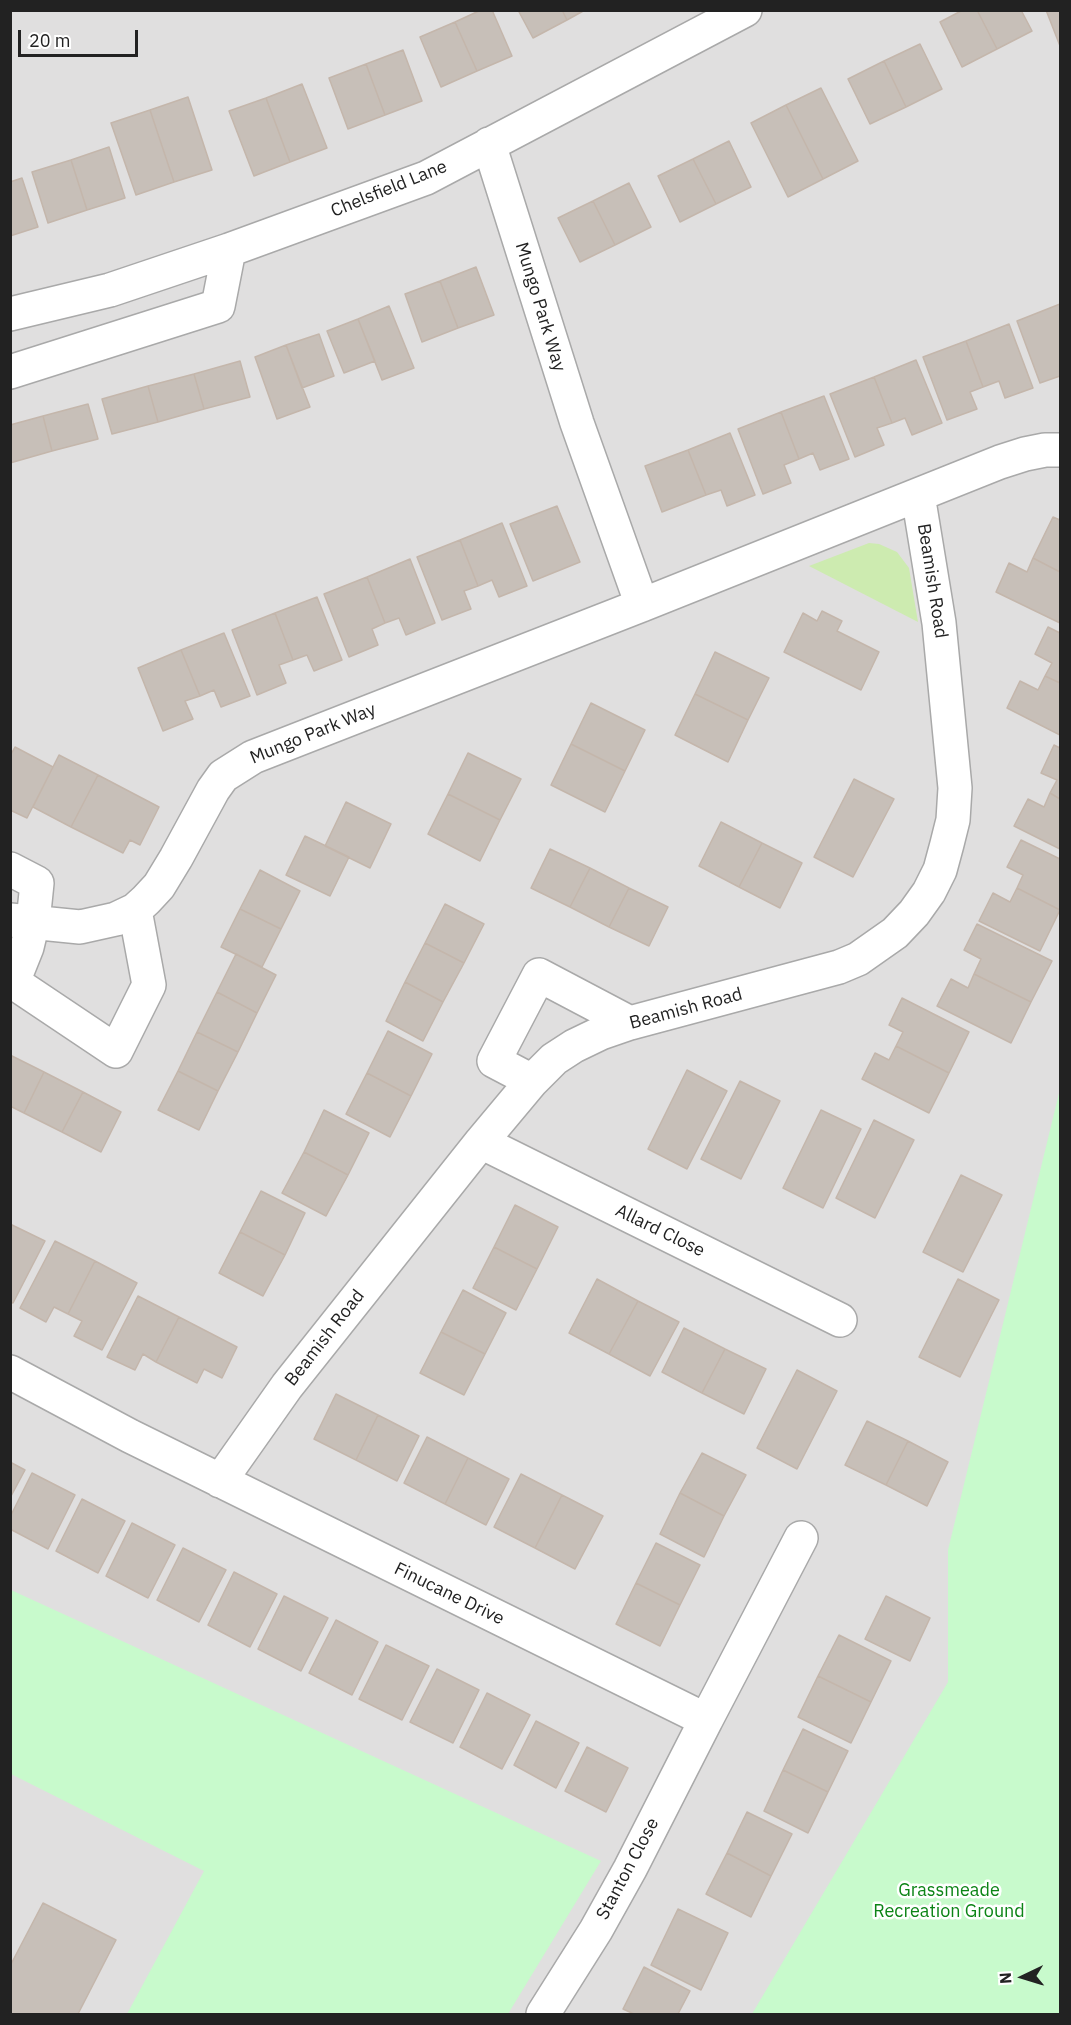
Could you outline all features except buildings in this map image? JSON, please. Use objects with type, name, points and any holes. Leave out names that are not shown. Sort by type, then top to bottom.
[{"type":"street","name":"Chelsfield Lane","points":[[10,314],[110,290],[229,250],[426,178],[745,10]]},
{"type":"street","name":"Mungo Park Way","points":[[489,144],[577,423],[642,605]]},
{"type":"street","points":[[10,372],[218,306],[229,250]]},
{"type":"street","name":"Mungo Park Way","points":[[22,921],[80,927],[116,920],[135,910],[159,886],[223,776],[253,757],[1024,454],[1060,450]]},
{"type":"street","name":"Beamish Road","points":[[220,1481],[286,1386],[481,1142],[532,1081],[555,1059],[574,1046],[601,1033],[630,1023],[839,968],[865,955],[895,933],[914,913],[929,892],[940,870],[948,844],[955,788],[939,622],[918,495]]},
{"type":"street","points":[[10,869],[37,883],[22,921],[27,947],[12,982],[116,1051],[149,985],[135,910]]},
{"type":"street","points":[[532,1081],[494,1061],[538,975],[630,1023]]},
{"type":"street","name":"Allard Close","points":[[481,1142],[840,1320]]},
{"type":"street","name":"Finucane Drive","points":[[10,1372],[130,1436],[706,1720]]},
{"type":"street","points":[[706,1720],[801,1538]]},
{"type":"street","name":"Stanton Close","points":[[543,2014],[596,1930],[630,1869],[706,1720]]},
{"type":"shaded area","points":[[11,11],[1060,11],[1060,2014],[11,2014]]},
{"type":"green space","points":[[869,543],[879,544],[897,552],[909,568],[918,622],[809,566]]},
{"type":"green space","name":"Grassmeade Recreation Ground","points":[[1060,1089],[1060,2014],[752,2014],[948,1682],[948,1550]]},
{"type":"green space","points":[[11,1590],[601,1861],[508,2014],[127,2014],[204,1871],[11,1774]]}]
